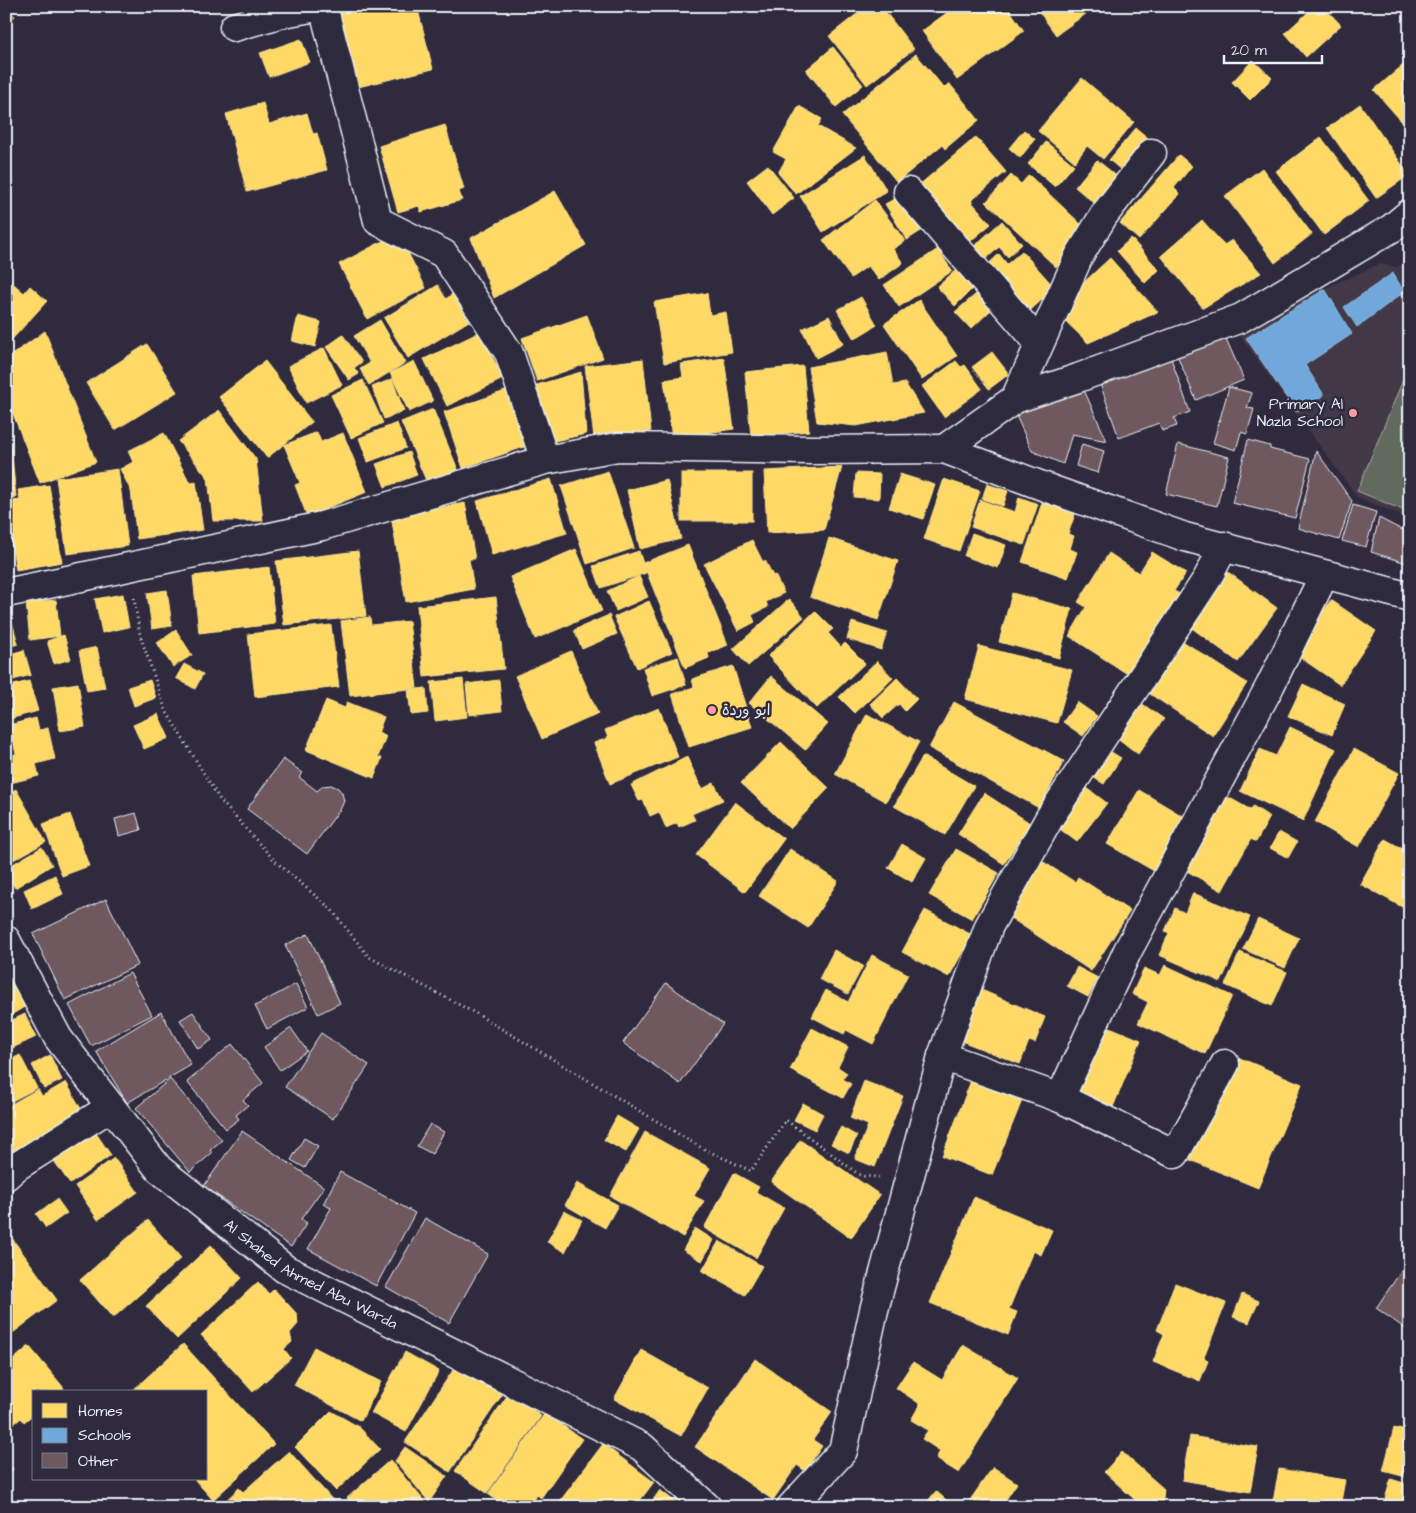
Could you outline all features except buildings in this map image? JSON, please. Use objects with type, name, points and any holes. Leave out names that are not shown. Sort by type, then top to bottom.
[{"type":"street","points":[[234,27],[283,13],[323,6],[378,221],[444,254],[509,353],[545,460]]},
{"type":"street","points":[[1015,399],[1079,256],[1104,215],[1152,153]]},
{"type":"street","points":[[908,192],[1039,343]]},
{"type":"street","points":[[944,449],[1015,399],[1241,318],[1392,228],[1410,213]]},
{"type":"street","points":[[6,593],[322,526],[545,460],[618,448],[944,449],[1184,537],[1224,546],[1324,575],[1410,597]]},
{"type":"street","points":[[791,1507],[843,1451],[874,1310],[942,1056],[989,926],[1050,817],[1206,578],[1224,546]]},
{"type":"street","points":[[1060,1098],[1127,952],[1270,686],[1324,575]]},
{"type":"street","name":"Al Shahed Ahmed Abu Warda","points":[[6,940],[58,1038],[159,1169],[285,1268],[642,1447],[707,1507]]},
{"type":"street","points":[[942,1056],[1060,1098],[1175,1154],[1225,1064]]},
{"type":"street","points":[[6,1176],[111,1107]]},
{"type":"path","points":[[128,566],[140,635],[166,711],[220,800],[275,862],[331,909],[369,957],[475,1013],[702,1148],[751,1171],[786,1120],[861,1176],[910,1179]]},
{"type":"shaded area","name":"Primary Al Nazla School","points":[[1410,259],[1410,519],[1357,497],[1235,329],[1379,264],[1397,267]]},
{"type":"green space","points":[[1410,363],[1410,513],[1357,491]]},
{"type":"place","name":"Primary Al Nazla School","points":[[1353,413]]},
{"type":"place","name":"ابو وردة","points":[[712,710]]}]
